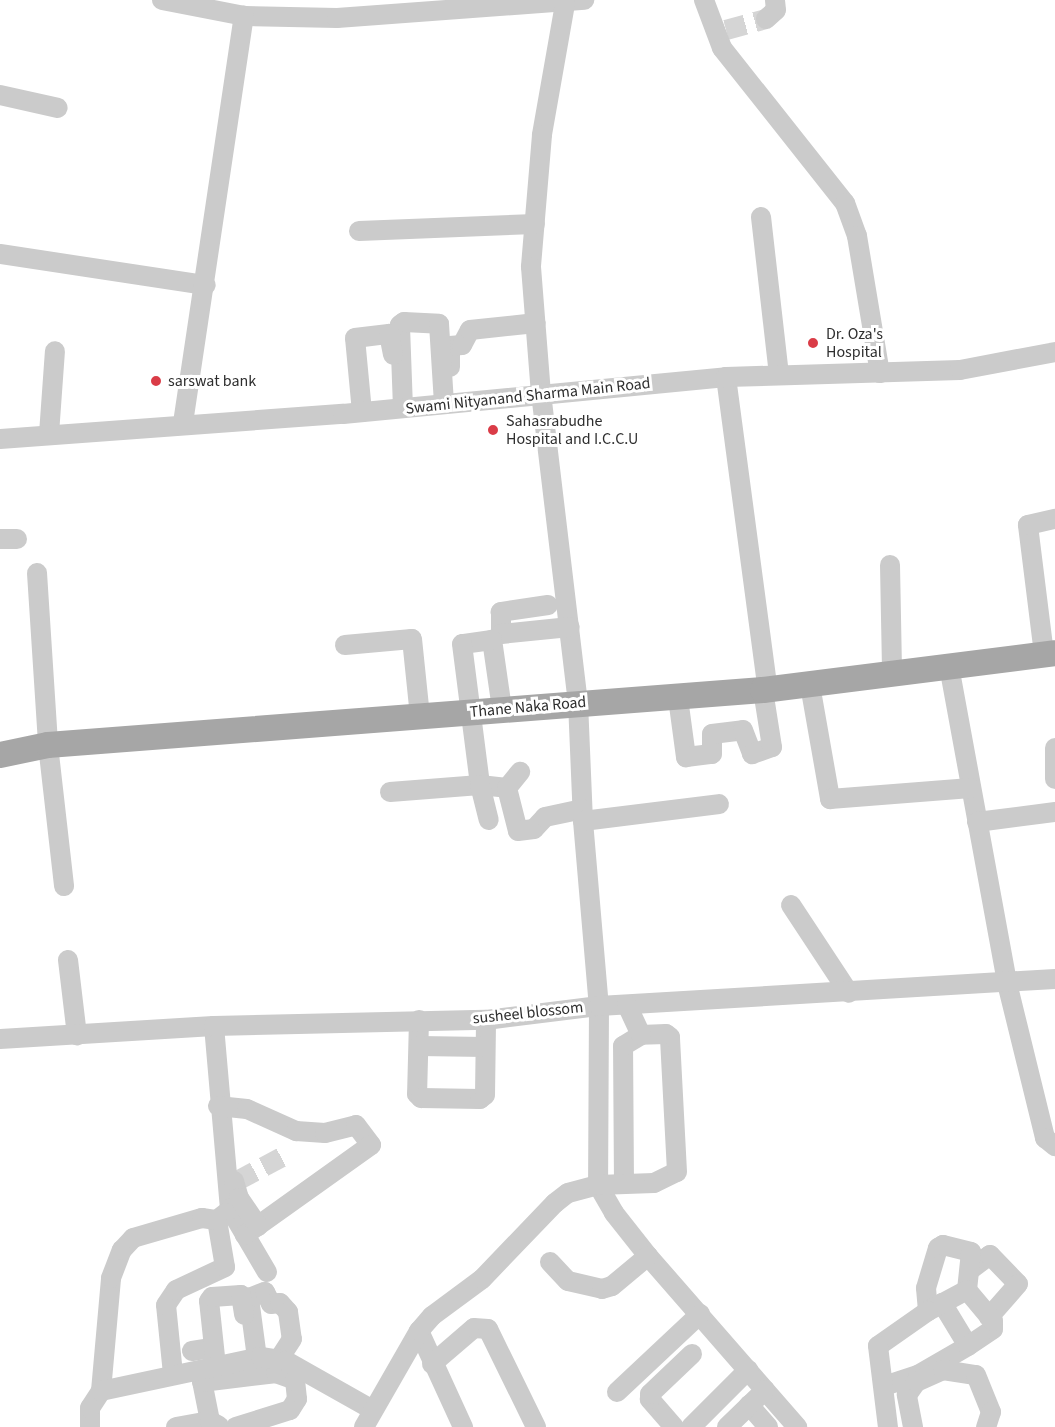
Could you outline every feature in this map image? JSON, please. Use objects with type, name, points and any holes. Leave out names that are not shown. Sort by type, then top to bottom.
[{"type":"main road","name":"Thane Naka Road","points":[[0,755],[48,745],[578,702],[678,698],[766,690],[892,672],[1049,654]]},
{"type":"street","points":[[162,0],[244,16],[338,18],[575,2],[542,135],[531,267],[541,393],[578,702],[583,815],[599,1006],[598,1185],[614,1213],[648,1256],[797,1427]]},
{"type":"street","points":[[704,0],[721,32],[733,62],[845,203],[857,236],[880,373]]},
{"type":"street","points":[[766,19],[776,10],[776,0]]},
{"type":"street","points":[[183,423],[206,285],[244,16]]},
{"type":"street","points":[[0,95],[58,108]]},
{"type":"street","points":[[761,217],[779,374]]},
{"type":"street","points":[[359,231],[535,225]]},
{"type":"street","points":[[0,254],[206,285]]},
{"type":"street","points":[[400,408],[400,325],[404,322],[439,324],[448,403]]},
{"type":"street","points":[[448,403],[450,346],[462,345],[470,330],[536,323]]},
{"type":"street","points":[[362,412],[355,338],[359,335],[392,336],[400,408]]},
{"type":"street","points":[[49,434],[55,351]]},
{"type":"street","name":"Swami Nityanand Sharma Main Road","points":[[0,439],[183,423],[362,412],[726,377],[960,370],[1055,352]]},
{"type":"street","points":[[678,698],[686,757],[712,754],[712,734],[743,730],[752,754],[772,747],[726,377]]},
{"type":"street","points":[[1049,654],[1028,525],[1055,519]]},
{"type":"street","points":[[890,566],[892,672]]},
{"type":"street","points":[[37,573],[48,745],[64,886]]},
{"type":"street","points":[[548,605],[501,612],[501,634],[570,627]]},
{"type":"street","points":[[489,820],[480,784],[461,646],[490,638],[502,709]]},
{"type":"street","points":[[345,645],[412,639],[420,716]]},
{"type":"street","points":[[949,666],[1007,983],[1045,1138],[1055,1146]]},
{"type":"street","points":[[810,685],[830,799],[971,788]]},
{"type":"street","points":[[1055,748],[1055,779]]},
{"type":"street","points":[[507,788],[519,772]]},
{"type":"street","points":[[390,792],[480,784],[507,788]]},
{"type":"street","points":[[507,788],[518,831],[534,829],[545,817],[719,804]]},
{"type":"street","points":[[977,822],[1055,812]]},
{"type":"street","points":[[791,905],[849,993]]},
{"type":"street","points":[[68,960],[77,1035]]},
{"type":"street","name":"susheel blossom","points":[[0,1039],[214,1026],[486,1020],[599,1006],[1055,979]]},
{"type":"street","points":[[627,1005],[641,1035]]},
{"type":"street","points":[[419,1020],[417,1094],[421,1098],[480,1099],[485,1095],[486,1020]]},
{"type":"street","points":[[214,1026],[235,1181],[239,1198],[267,1272]]},
{"type":"street","points":[[102,1391],[199,1366],[255,1359],[279,1359],[368,1418],[419,1330],[432,1316],[482,1279],[555,1203],[568,1193],[598,1185],[654,1183],[677,1172],[670,1037],[666,1034],[641,1035],[623,1047],[624,1184]]},
{"type":"street","points":[[418,1046],[486,1047]]},
{"type":"street","points":[[176,1427],[215,1424],[199,1366],[170,1299],[176,1290],[225,1267],[225,1107]]},
{"type":"street","points":[[225,1107],[247,1108],[296,1131],[325,1133],[356,1125],[371,1145],[252,1231]]},
{"type":"street","points":[[90,1427],[90,1408],[102,1391],[111,1278],[122,1250],[133,1238],[202,1218],[224,1215],[252,1231]]},
{"type":"street","points":[[884,1386],[918,1375],[968,1346],[993,1329],[989,1317],[967,1290],[971,1252],[943,1245],[938,1248],[926,1288],[935,1307],[968,1346]]},
{"type":"street","points":[[970,1270],[990,1255],[1018,1284],[989,1317]]},
{"type":"street","points":[[550,1262],[568,1281],[602,1289],[612,1286],[648,1256]]},
{"type":"street","points":[[888,1427],[878,1346],[935,1307],[967,1290]]},
{"type":"street","points":[[199,1366],[201,1292]]},
{"type":"street","points":[[255,1359],[249,1298],[265,1292],[271,1304],[280,1302],[288,1311],[292,1339],[279,1359]]},
{"type":"street","points":[[199,1366],[212,1297],[241,1294],[255,1359]]},
{"type":"street","points":[[617,1392],[700,1314]]},
{"type":"street","points":[[432,1364],[474,1328],[488,1329],[536,1427]]},
{"type":"street","points":[[419,1330],[432,1364],[463,1427]]},
{"type":"street","points":[[674,1427],[650,1399],[650,1394],[692,1354]]},
{"type":"street","points":[[199,1366],[276,1373],[295,1380],[297,1399],[290,1410],[236,1427]]},
{"type":"street","points":[[691,1427],[748,1370]]},
{"type":"street","points":[[913,1427],[907,1395],[916,1382],[943,1370],[976,1375],[991,1412],[986,1427]]},
{"type":"street","points":[[727,1427],[765,1390]]},
{"type":"street","points":[[749,1405],[768,1427]]},
{"type":"tunnel","points":[[726,30],[766,19]]},
{"type":"tunnel","points":[[237,1181],[284,1156]]},
{"type":"place","name":"Dr. Oza's Hospital","points":[[813,343]]},
{"type":"place","name":"sarswat bank","points":[[156,381]]},
{"type":"place","name":"Sahasrabudhe Hospital and I.C.C.U","points":[[493,430]]}]
